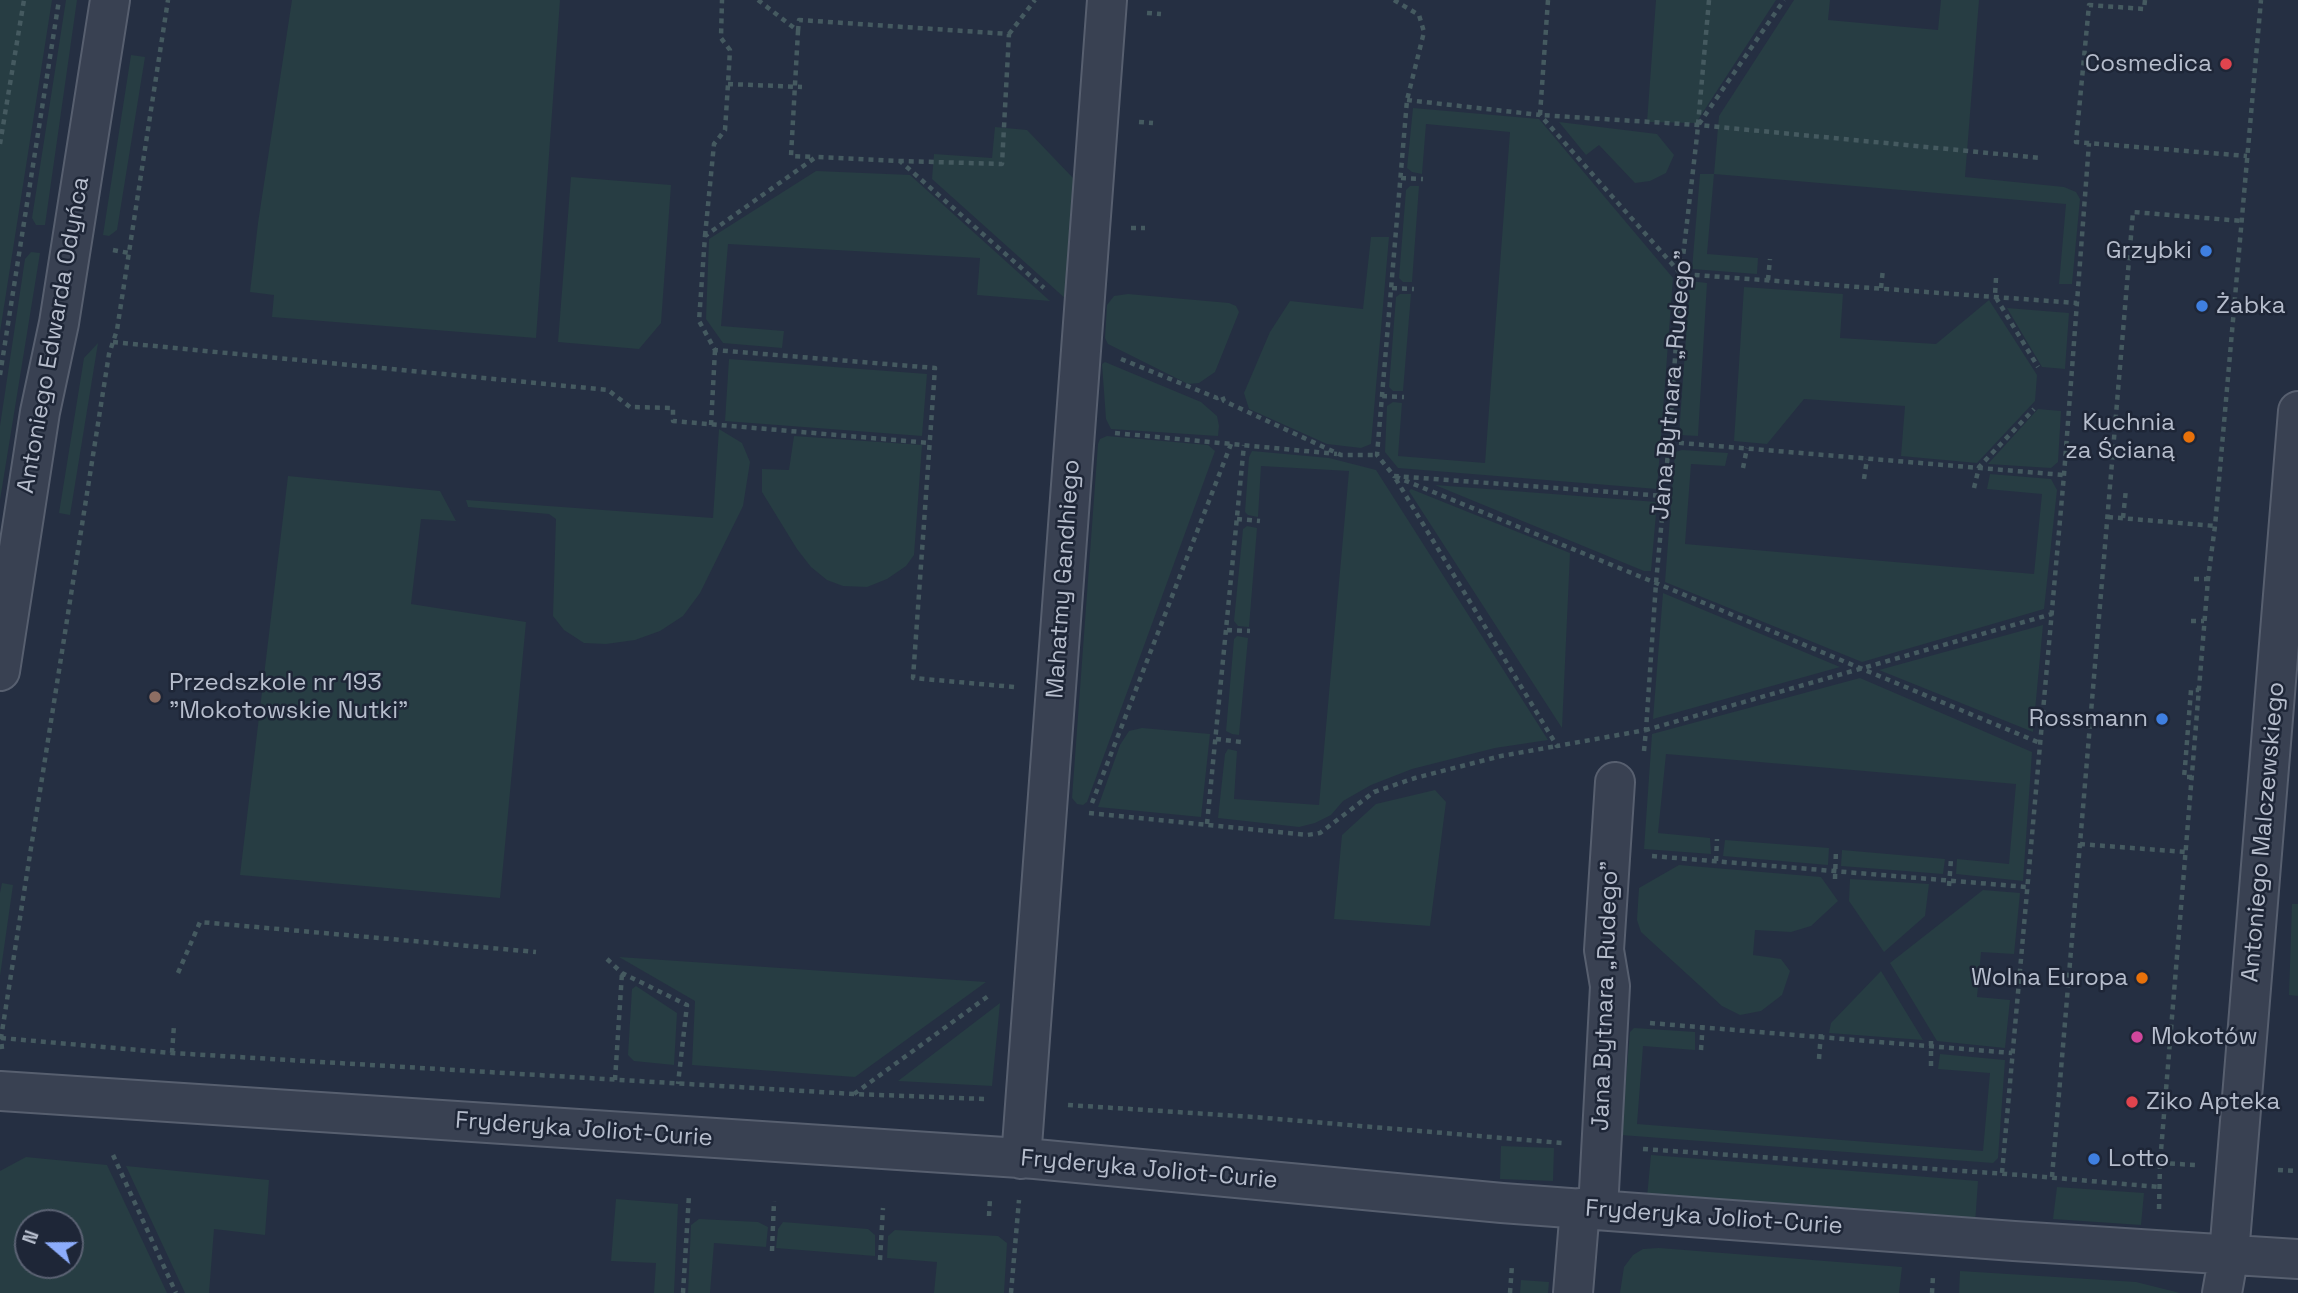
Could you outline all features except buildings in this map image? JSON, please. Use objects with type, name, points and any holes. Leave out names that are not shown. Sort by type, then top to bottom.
[{"type":"street","name":"Antoniego Edwarda Odyńca","points":[[0,671],[40,412],[60,323],[110,0]]},
{"type":"street","name":"Mahatmy Gandhiego","points":[[1007,1158],[1026,1102],[1107,0]]},
{"type":"street","name":"Antoniego Malczewskiego","points":[[2222,1293],[2228,1254],[2298,411]]},
{"type":"street","name":"Jana Bytnara „Rudego”","points":[[1573,1293],[1601,1146],[1610,986],[1604,950],[1615,782]]},
{"type":"street","name":"Fryderyka Joliot-Curie","points":[[2,1074],[1589,1209],[2298,1259]]},
{"type":"path","points":[[0,144],[24,0]]},
{"type":"path","points":[[0,375],[59,0]]},
{"type":"path","points":[[2,1074],[1,1038],[109,354],[117,330],[167,0]]},
{"type":"path","points":[[711,425],[715,350],[699,321],[714,144],[725,130],[730,50],[721,38],[722,0]]},
{"type":"path","points":[[758,0],[798,32]]},
{"type":"path","points":[[1009,34],[799,20],[799,88],[791,156],[1002,164],[1009,34],[1035,0]]},
{"type":"path","points":[[1394,0],[1419,15],[1424,32],[1407,100],[1377,456],[1394,476],[1558,746]]},
{"type":"path","points":[[1548,0],[1540,115],[1681,274],[2077,303]]},
{"type":"path","name":"Jana Bytnara „Rudego”","points":[[1646,730],[1681,274],[1709,0]]},
{"type":"path","points":[[1698,125],[1784,0]]},
{"type":"path","points":[[2145,0],[2144,9],[2089,5],[2076,142],[2247,156]]},
{"type":"path","points":[[2159,1250],[2159,1187],[2185,852],[2261,0]]},
{"type":"path","points":[[728,83],[799,88]]},
{"type":"path","points":[[1407,100],[1540,115],[1698,125],[2041,158]]},
{"type":"path","points":[[2001,1173],[2064,475],[2089,143]]},
{"type":"path","points":[[705,236],[816,157]]},
{"type":"path","points":[[900,161],[1050,293]]},
{"type":"path","points":[[1401,178],[1423,179]]},
{"type":"path","points":[[2052,1177],[2133,212],[2242,221]]},
{"type":"path","points":[[1769,280],[1770,259]]},
{"type":"path","points":[[1881,288],[1883,269]]},
{"type":"path","points":[[1997,278],[1995,296],[2038,367]]},
{"type":"path","points":[[1392,288],[1414,289]]},
{"type":"path","points":[[113,342],[608,390],[630,407],[673,408],[673,421],[930,443]]},
{"type":"path","points":[[715,350],[935,368],[914,678],[1025,688]]},
{"type":"path","points":[[1111,355],[1217,398],[1222,396],[1223,401],[1341,455]]},
{"type":"path","points":[[1382,396],[1404,397]]},
{"type":"path","points":[[1974,488],[1979,467],[2035,409]]},
{"type":"path","points":[[1107,433],[1377,456]]},
{"type":"path","points":[[1669,442],[2064,475]]},
{"type":"path","points":[[1231,444],[1088,813],[1307,835],[1320,833],[1374,792],[1415,778],[1501,756],[1646,730],[2052,614]]},
{"type":"path","points":[[1207,824],[1244,445]]},
{"type":"path","points":[[1743,468],[1747,448]]},
{"type":"path","points":[[1864,479],[1867,458]]},
{"type":"path","points":[[1394,476],[1664,496]]},
{"type":"path","points":[[1394,476],[2040,743]]},
{"type":"path","points":[[2123,518],[2126,489]]},
{"type":"path","points":[[2108,517],[2215,526]]},
{"type":"path","points":[[1237,519],[1260,521]]},
{"type":"path","points":[[2194,579],[2208,579]]},
{"type":"path","points":[[2191,621],[2204,621]]},
{"type":"path","points":[[1227,629],[1250,631]]},
{"type":"path","points":[[2192,777],[2184,777],[2185,720],[2191,690],[2199,690]]},
{"type":"path","points":[[1216,739],[1241,742]]},
{"type":"path","points":[[1716,861],[1717,839]]},
{"type":"path","points":[[2080,844],[2185,852]]},
{"type":"path","points":[[1835,878],[1836,849]]},
{"type":"path","points":[[1649,856],[1950,883],[2027,887]]},
{"type":"path","points":[[1950,883],[1951,859]]},
{"type":"path","points":[[178,973],[200,922],[536,953]]},
{"type":"path","points":[[607,959],[622,973],[687,1005],[678,1084]]},
{"type":"path","points":[[615,1080],[622,973]]},
{"type":"path","points":[[854,1094],[995,990]]},
{"type":"path","points":[[1701,1051],[1703,1021]]},
{"type":"path","points":[[1648,1023],[1821,1039],[1932,1044],[2012,1053]]},
{"type":"path","points":[[172,1053],[174,1026]]},
{"type":"path","points":[[1819,1059],[1821,1032]]},
{"type":"path","points":[[1,1038],[172,1053],[1268,1118],[1601,1146],[2001,1173],[2159,1187]]},
{"type":"path","points":[[1931,1069],[1932,1044]]},
{"type":"path","points":[[1637,1212],[1643,1148]]},
{"type":"path","points":[[113,1155],[176,1293]]},
{"type":"path","points":[[989,1216],[1007,1158]]},
{"type":"path","points":[[1007,1158],[1011,1293]]},
{"type":"path","points":[[683,1293],[689,1195]]},
{"type":"path","points":[[772,1251],[774,1200]]},
{"type":"path","points":[[880,1260],[883,1209]]},
{"type":"path","points":[[1510,1293],[1512,1265]]},
{"type":"green space","points":[[0,0],[52,0],[0,332]]},
{"type":"green space","points":[[66,0],[77,0],[45,225],[36,225],[32,218]]},
{"type":"green space","points":[[292,0],[560,0],[536,338],[272,317],[274,295],[250,292]]},
{"type":"green space","points":[[1656,0],[1776,0],[1696,123],[1647,122]]},
{"type":"green space","points":[[1794,0],[1830,0],[1828,20],[1938,30],[1941,0],[1979,0],[1965,177],[2064,187],[2076,192],[2080,199],[2072,284],[2059,284],[2066,204],[1714,174],[1719,116]]},
{"type":"green space","points":[[131,55],[145,57],[117,230],[109,236],[103,235]]},
{"type":"green space","points":[[1413,108],[1539,119],[1673,278],[1657,489],[1398,468],[1385,452],[1387,406],[1393,402],[1402,403],[1398,456],[1485,463],[1510,132],[1426,124],[1422,174],[1412,172],[1407,168]]},
{"type":"green space","points":[[1559,122],[1657,134],[1674,155],[1666,173],[1650,181],[1635,183],[1599,145],[1586,155]]},
{"type":"green space","points":[[995,127],[1027,130],[1074,179],[1067,300],[932,179],[934,154],[992,158]]},
{"type":"green space","points":[[816,171],[910,175],[1050,301],[977,295],[980,258],[728,244],[721,326],[784,331],[782,348],[723,343],[706,319],[709,239]]},
{"type":"green space","points":[[1700,174],[1714,174],[1707,254],[1758,258],[1757,274],[1692,269]]},
{"type":"green space","points":[[571,177],[671,185],[661,323],[639,349],[558,342]]},
{"type":"green space","points":[[1410,186],[1419,186],[1412,282],[1403,282],[1399,278],[1406,190]]},
{"type":"green space","points":[[1371,237],[1389,237],[1371,444],[1361,448],[1327,444],[1249,409],[1244,393],[1270,332],[1290,301],[1363,309]]},
{"type":"green space","points":[[31,252],[40,253],[0,500],[0,426],[25,259]]},
{"type":"green space","points":[[1690,281],[1707,283],[1698,436],[1679,435]]},
{"type":"green space","points":[[1744,287],[1843,294],[1840,338],[1936,344],[1989,300],[2037,375],[2035,401],[1977,463],[1901,456],[1905,406],[1804,399],[1767,444],[1734,441]]},
{"type":"green space","points":[[1128,294],[1229,303],[1236,306],[1239,312],[1215,372],[1199,383],[1188,384],[1108,344],[1105,338],[1107,305],[1114,296]]},
{"type":"green space","points":[[1400,294],[1411,294],[1403,391],[1393,391],[1389,387],[1396,297]]},
{"type":"green space","points":[[2007,308],[2069,313],[2065,369],[2042,367]]},
{"type":"green space","points":[[98,343],[70,515],[59,513],[84,358]]},
{"type":"green space","points":[[729,359],[927,374],[922,436],[725,421]]},
{"type":"green space","points":[[1105,362],[1201,402],[1217,416],[1218,436],[1111,429],[1106,419],[1102,364]]},
{"type":"green space","points":[[2038,409],[2061,411],[2058,462],[2051,468],[1988,464]]},
{"type":"green space","points":[[719,429],[742,443],[750,462],[743,506],[700,593],[683,616],[660,631],[635,640],[606,644],[584,643],[564,630],[553,616],[556,519],[549,514],[468,507],[466,500],[713,518]]},
{"type":"green space","points":[[794,436],[922,445],[914,555],[906,566],[887,579],[867,587],[843,586],[827,580],[811,567],[762,492],[762,469],[789,470]]},
{"type":"green space","points":[[1107,436],[1208,445],[1215,451],[1087,802],[1083,805],[1077,804],[1072,798],[1098,444],[1100,439]]},
{"type":"green space","points":[[1682,450],[1728,453],[1725,466],[1691,464],[1685,544],[2034,574],[2042,494],[1987,489],[1990,474],[2051,479],[2057,490],[2044,609],[1862,662],[1665,582],[1675,452]]},
{"type":"green space","points":[[1252,451],[1329,458],[1376,470],[1548,740],[1495,748],[1412,769],[1371,785],[1343,801],[1331,815],[1299,827],[1218,818],[1225,754],[1228,749],[1237,751],[1234,799],[1319,805],[1349,471],[1261,466],[1258,517],[1248,515],[1245,512],[1249,457]]},
{"type":"green space","points":[[288,476],[440,491],[456,521],[421,519],[411,604],[526,622],[500,898],[240,875]]},
{"type":"green space","points":[[1435,485],[1657,502],[1651,571],[1644,571]]},
{"type":"green space","points":[[1411,489],[1570,553],[1562,728],[1409,491]]},
{"type":"green space","points":[[1247,526],[1257,528],[1249,627],[1238,626],[1234,621],[1243,529]]},
{"type":"green space","points":[[1663,593],[1840,667],[1653,719]]},
{"type":"green space","points":[[2043,625],[2033,732],[1879,670]]},
{"type":"green space","points":[[1237,636],[1248,638],[1239,735],[1226,731],[1234,639]]},
{"type":"green space","points":[[1860,678],[2032,752],[2023,881],[1956,874],[1957,859],[2009,864],[2016,784],[1666,754],[1658,833],[1710,838],[1711,854],[1644,849],[1652,734]]},
{"type":"green space","points":[[1142,728],[1210,734],[1201,817],[1098,807],[1120,745],[1129,731]]},
{"type":"green space","points":[[1435,790],[1446,802],[1430,926],[1334,919],[1342,835],[1376,804]]},
{"type":"green space","points":[[1725,840],[1829,848],[1828,865],[1723,856]]},
{"type":"green space","points":[[1842,850],[1945,859],[1943,874],[1841,866]]},
{"type":"green space","points":[[1679,865],[1821,877],[1838,901],[1811,926],[1791,932],[1755,930],[1753,955],[1781,959],[1790,971],[1782,995],[1761,1011],[1740,1015],[1722,1006],[1641,932],[1637,920],[1639,888]]},
{"type":"green space","points":[[1850,879],[1929,884],[1925,916],[1884,952],[1849,901]]},
{"type":"green space","points":[[2,883],[13,885],[0,976],[0,893]]},
{"type":"green space","points":[[1983,890],[2020,893],[2014,954],[1981,952],[1977,997],[2010,1000],[2005,1048],[1937,1041],[1890,963]]},
{"type":"green space","points":[[2292,904],[2298,904],[2298,996],[2289,995]]},
{"type":"green space","points":[[619,957],[986,982],[855,1077],[692,1065],[695,1001]]},
{"type":"green space","points":[[1881,971],[1923,1040],[1829,1033],[1831,1023]]},
{"type":"green space","points":[[636,986],[677,1013],[674,1065],[634,1061],[628,1055],[632,989]]},
{"type":"green space","points":[[1000,1003],[992,1086],[898,1081]]},
{"type":"green space","points":[[1634,1028],[1695,1032],[1695,1050],[1643,1046],[1637,1124],[1983,1151],[1990,1073],[1938,1069],[1940,1054],[2005,1060],[1998,1158],[1993,1163],[1621,1135],[1630,1032]]},
{"type":"green space","points":[[1501,1146],[1554,1148],[1553,1181],[1500,1179]]},
{"type":"green space","points":[[1651,1155],[1978,1181],[1975,1224],[1647,1197]]},
{"type":"green space","points":[[26,1157],[107,1165],[167,1293],[0,1293],[0,1171]]},
{"type":"green space","points":[[126,1166],[269,1180],[265,1235],[214,1229],[209,1293],[185,1293]]},
{"type":"green space","points":[[2057,1187],[2144,1193],[2141,1225],[2053,1219]]},
{"type":"green space","points":[[616,1199],[678,1204],[674,1293],[654,1293],[656,1263],[611,1261]]},
{"type":"green space","points":[[699,1219],[758,1222],[768,1227],[766,1247],[714,1243],[710,1293],[688,1293],[691,1225]]},
{"type":"green space","points":[[783,1222],[868,1229],[875,1235],[875,1256],[776,1248],[778,1229]]},
{"type":"green space","points":[[895,1230],[998,1236],[1007,1243],[1004,1293],[934,1293],[937,1262],[887,1258],[888,1236]]},
{"type":"green space","points":[[1659,1248],[1902,1267],[1899,1293],[1620,1293],[1624,1267],[1633,1255],[1643,1249]]},
{"type":"green space","points":[[1960,1271],[2136,1282],[2180,1293],[1959,1293]]},
{"type":"green space","points":[[1521,1280],[1549,1282],[1548,1293],[1520,1293]]},
{"type":"place","name":"Cosmedica","points":[[2226,64]]},
{"type":"place","name":"Grzybki","points":[[2206,251]]},
{"type":"place","name":"Żabka","points":[[2202,306]]},
{"type":"place","name":"Kuchnia za Ścianą","points":[[2189,437]]},
{"type":"place","name":"Przedszkole nr 193 \"Mokotowskie Nutki\"","points":[[155,697]]},
{"type":"place","name":"Rossmann","points":[[2162,719]]},
{"type":"place","name":"Wolna Europa","points":[[2142,978]]},
{"type":"place","name":"Mokotów","points":[[2137,1037]]},
{"type":"place","name":"Ziko Apteka","points":[[2132,1102]]},
{"type":"place","name":"Lotto","points":[[2094,1159]]}]
